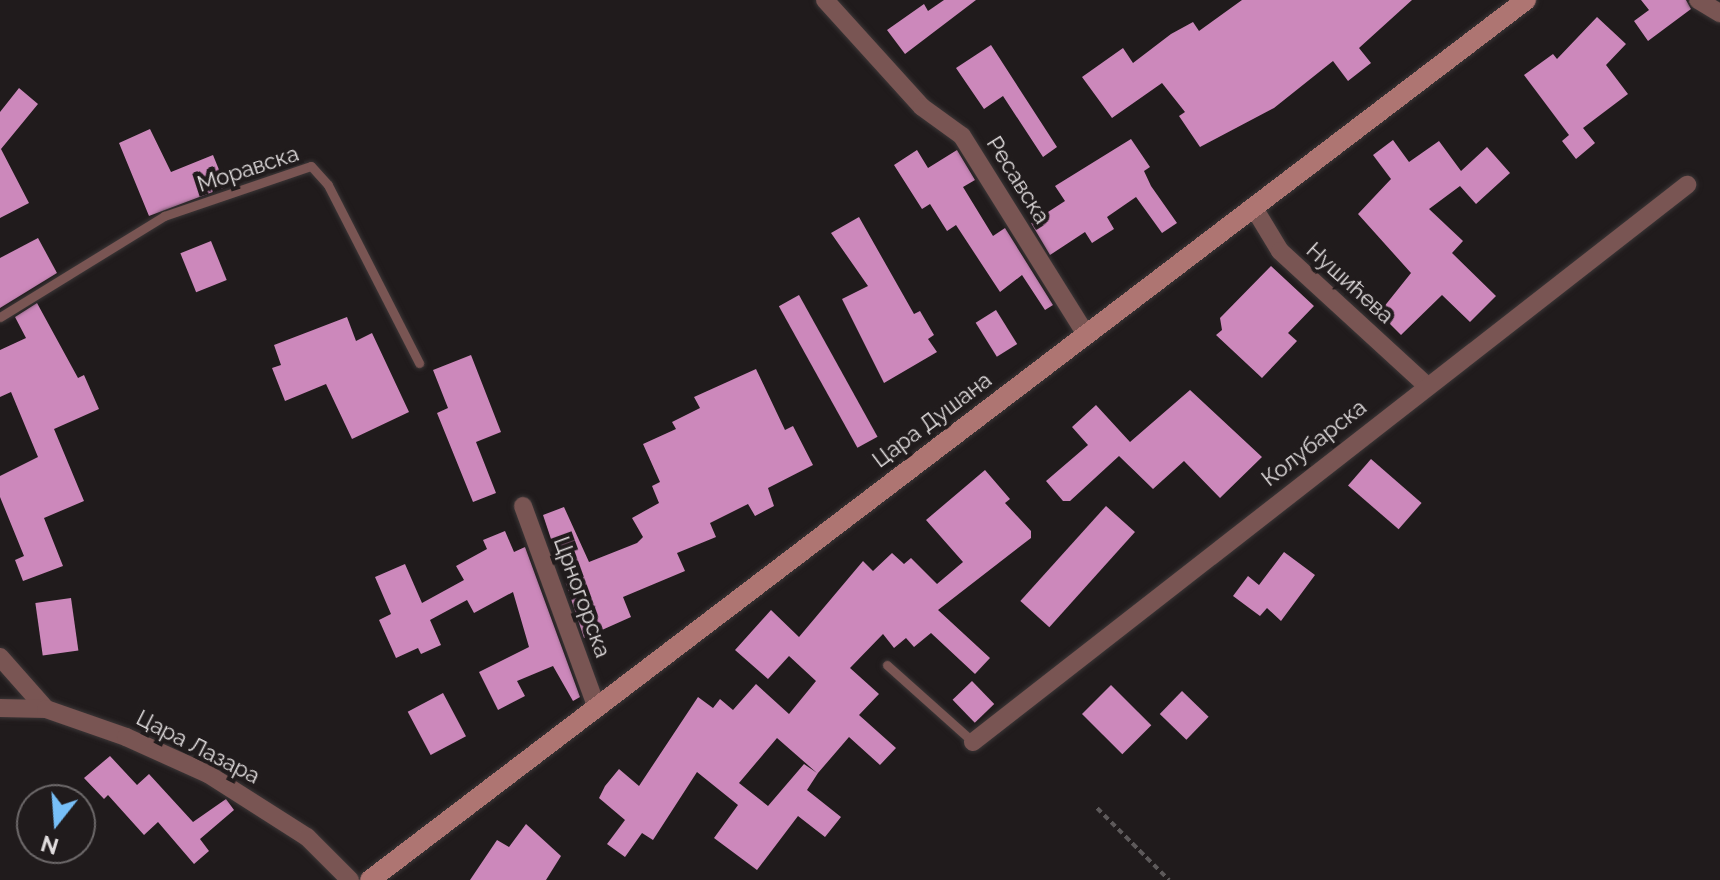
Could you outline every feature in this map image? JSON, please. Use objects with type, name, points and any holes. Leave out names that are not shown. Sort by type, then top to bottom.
[{"type":"main road","name":"Цара Душана","points":[[370,880],[1526,0]]},
{"type":"street","name":"Ресавска","points":[[825,0],[922,107],[962,136],[1085,333]]},
{"type":"street","points":[[1698,0],[1720,13]]},
{"type":"street","name":"Колубарска","points":[[973,742],[1426,385],[1687,185]]},
{"type":"street","name":"Нушићева","points":[[1254,208],[1280,251],[1426,385]]},
{"type":"street","name":"Црногорска","points":[[523,506],[596,705]]},
{"type":"street","points":[[0,657],[46,709]]},
{"type":"street","name":"Цара Лазара","points":[[0,708],[46,709],[126,737],[208,774],[307,837],[350,880]]},
{"type":"lane","name":"Моравска","points":[[0,317],[164,216],[311,166],[328,185],[419,363]]},
{"type":"lane","points":[[887,665],[973,742]]},
{"type":"path","points":[[1097,808],[1169,880]]},
{"type":"building","points":[[944,0],[976,0],[905,54],[887,30],[924,4],[928,11]]},
{"type":"building","points":[[1242,0],[1412,0],[1359,48],[1371,63],[1348,81],[1333,61],[1274,108],[1200,147],[1179,116],[1185,112],[1162,83],[1112,118],[1082,77],[1123,48],[1133,63],[1171,34],[1193,22],[1199,31]]},
{"type":"building","points":[[1641,0],[1686,0],[1691,9],[1648,41],[1634,21],[1649,10]]},
{"type":"building","points":[[1597,17],[1626,44],[1606,65],[1628,94],[1583,128],[1595,143],[1576,159],[1562,141],[1569,135],[1524,75],[1553,54],[1557,59]]},
{"type":"building","points":[[991,45],[1057,147],[1043,157],[1003,96],[984,109],[956,68]]},
{"type":"building","points":[[19,88],[38,104],[1,149],[29,203],[0,218],[0,112]]},
{"type":"building","points":[[150,129],[171,172],[213,155],[226,187],[149,216],[119,143]]},
{"type":"building","points":[[1131,139],[1150,167],[1144,171],[1151,186],[1177,223],[1162,233],[1136,197],[1107,217],[1114,229],[1092,243],[1085,232],[1050,255],[1031,223],[1065,201],[1055,186]]},
{"type":"building","points":[[1393,140],[1409,162],[1439,141],[1461,171],[1487,147],[1510,173],[1476,204],[1460,186],[1429,209],[1463,241],[1452,253],[1496,296],[1470,322],[1442,295],[1401,335],[1379,313],[1411,273],[1358,214],[1391,179],[1373,155]]},
{"type":"building","points":[[917,150],[928,168],[957,150],[975,180],[963,187],[993,236],[1005,228],[1053,305],[1045,310],[1022,275],[1000,292],[956,225],[947,231],[930,204],[922,209],[894,165]]},
{"type":"building","points":[[859,217],[914,314],[920,311],[934,335],[928,339],[937,352],[884,383],[842,299],[868,286],[831,233]]},
{"type":"building","points":[[38,238],[57,273],[0,308],[0,258]]},
{"type":"building","points":[[211,241],[227,280],[196,292],[180,253]]},
{"type":"building","points":[[1271,266],[1314,306],[1288,333],[1297,341],[1262,378],[1216,335],[1222,330],[1220,318]]},
{"type":"building","points":[[799,295],[878,437],[857,448],[779,306]]},
{"type":"building","points":[[37,303],[78,378],[84,375],[99,409],[54,429],[84,501],[44,518],[63,566],[23,581],[15,560],[24,556],[0,497],[0,476],[38,457],[11,392],[0,397],[0,350],[26,338],[15,317]]},
{"type":"building","points":[[996,310],[1017,344],[997,357],[976,323]]},
{"type":"building","points":[[347,317],[356,341],[372,333],[409,412],[352,439],[326,384],[285,401],[272,368],[281,365],[274,345]]},
{"type":"building","points":[[471,355],[501,432],[476,442],[496,493],[473,502],[437,413],[448,408],[433,370]]},
{"type":"building","points":[[756,369],[785,430],[793,426],[813,465],[768,488],[774,506],[755,516],[748,504],[710,523],[716,537],[677,553],[685,571],[623,597],[631,617],[584,638],[543,515],[564,507],[589,562],[637,543],[643,537],[632,518],[659,503],[652,486],[660,482],[643,444],[676,429],[672,422],[700,408],[694,397]]},
{"type":"building","points":[[1190,390],[1262,457],[1220,498],[1184,461],[1153,489],[1119,456],[1070,501],[1063,501],[1046,481],[1088,445],[1072,427],[1096,405],[1130,442]]},
{"type":"building","points":[[1371,459],[1422,503],[1399,529],[1348,485]]},
{"type":"building","points":[[985,470],[1010,499],[1005,503],[1031,531],[1031,538],[938,610],[990,658],[975,674],[931,633],[914,647],[906,638],[894,648],[883,634],[850,668],[879,694],[859,715],[896,748],[880,765],[849,737],[818,773],[807,790],[841,817],[825,837],[798,816],[757,870],[714,838],[738,805],[697,772],[653,840],[642,833],[625,857],[607,844],[625,820],[599,798],[605,786],[619,769],[639,786],[698,697],[713,708],[720,699],[733,710],[756,684],[789,714],[816,681],[789,656],[768,679],[735,650],[771,610],[799,637],[863,561],[873,571],[892,553],[904,564],[911,558],[937,584],[963,562],[926,520]],"holes":[[[777,738],[817,773],[804,764],[768,806],[739,783]]]},
{"type":"building","points":[[1106,506],[1135,532],[1049,627],[1020,601]]},
{"type":"building","points":[[505,531],[514,552],[525,547],[580,697],[573,701],[553,666],[517,681],[525,696],[498,710],[479,672],[529,647],[513,592],[474,613],[467,600],[430,620],[441,645],[421,654],[418,648],[396,658],[379,620],[391,614],[375,577],[405,564],[422,603],[464,580],[456,566],[487,549],[483,540]]},
{"type":"building","points":[[1284,552],[1315,575],[1281,621],[1267,608],[1260,616],[1233,596],[1248,576],[1259,585]]},
{"type":"building","points":[[71,598],[78,650],[43,655],[35,603]]},
{"type":"building","points":[[972,681],[994,704],[975,723],[953,700]]},
{"type":"building","points":[[1111,685],[1151,725],[1122,754],[1082,714]]},
{"type":"building","points":[[1182,691],[1209,717],[1186,740],[1160,714]]},
{"type":"building","points":[[443,693],[466,736],[431,755],[408,712]]},
{"type":"building","points":[[110,756],[137,785],[149,774],[193,822],[226,799],[234,810],[200,839],[209,851],[194,864],[158,822],[144,835],[108,795],[104,799],[96,791],[96,784],[90,784],[84,778]]},
{"type":"building","points":[[526,824],[561,856],[546,880],[470,880],[497,840],[509,847]]}]
